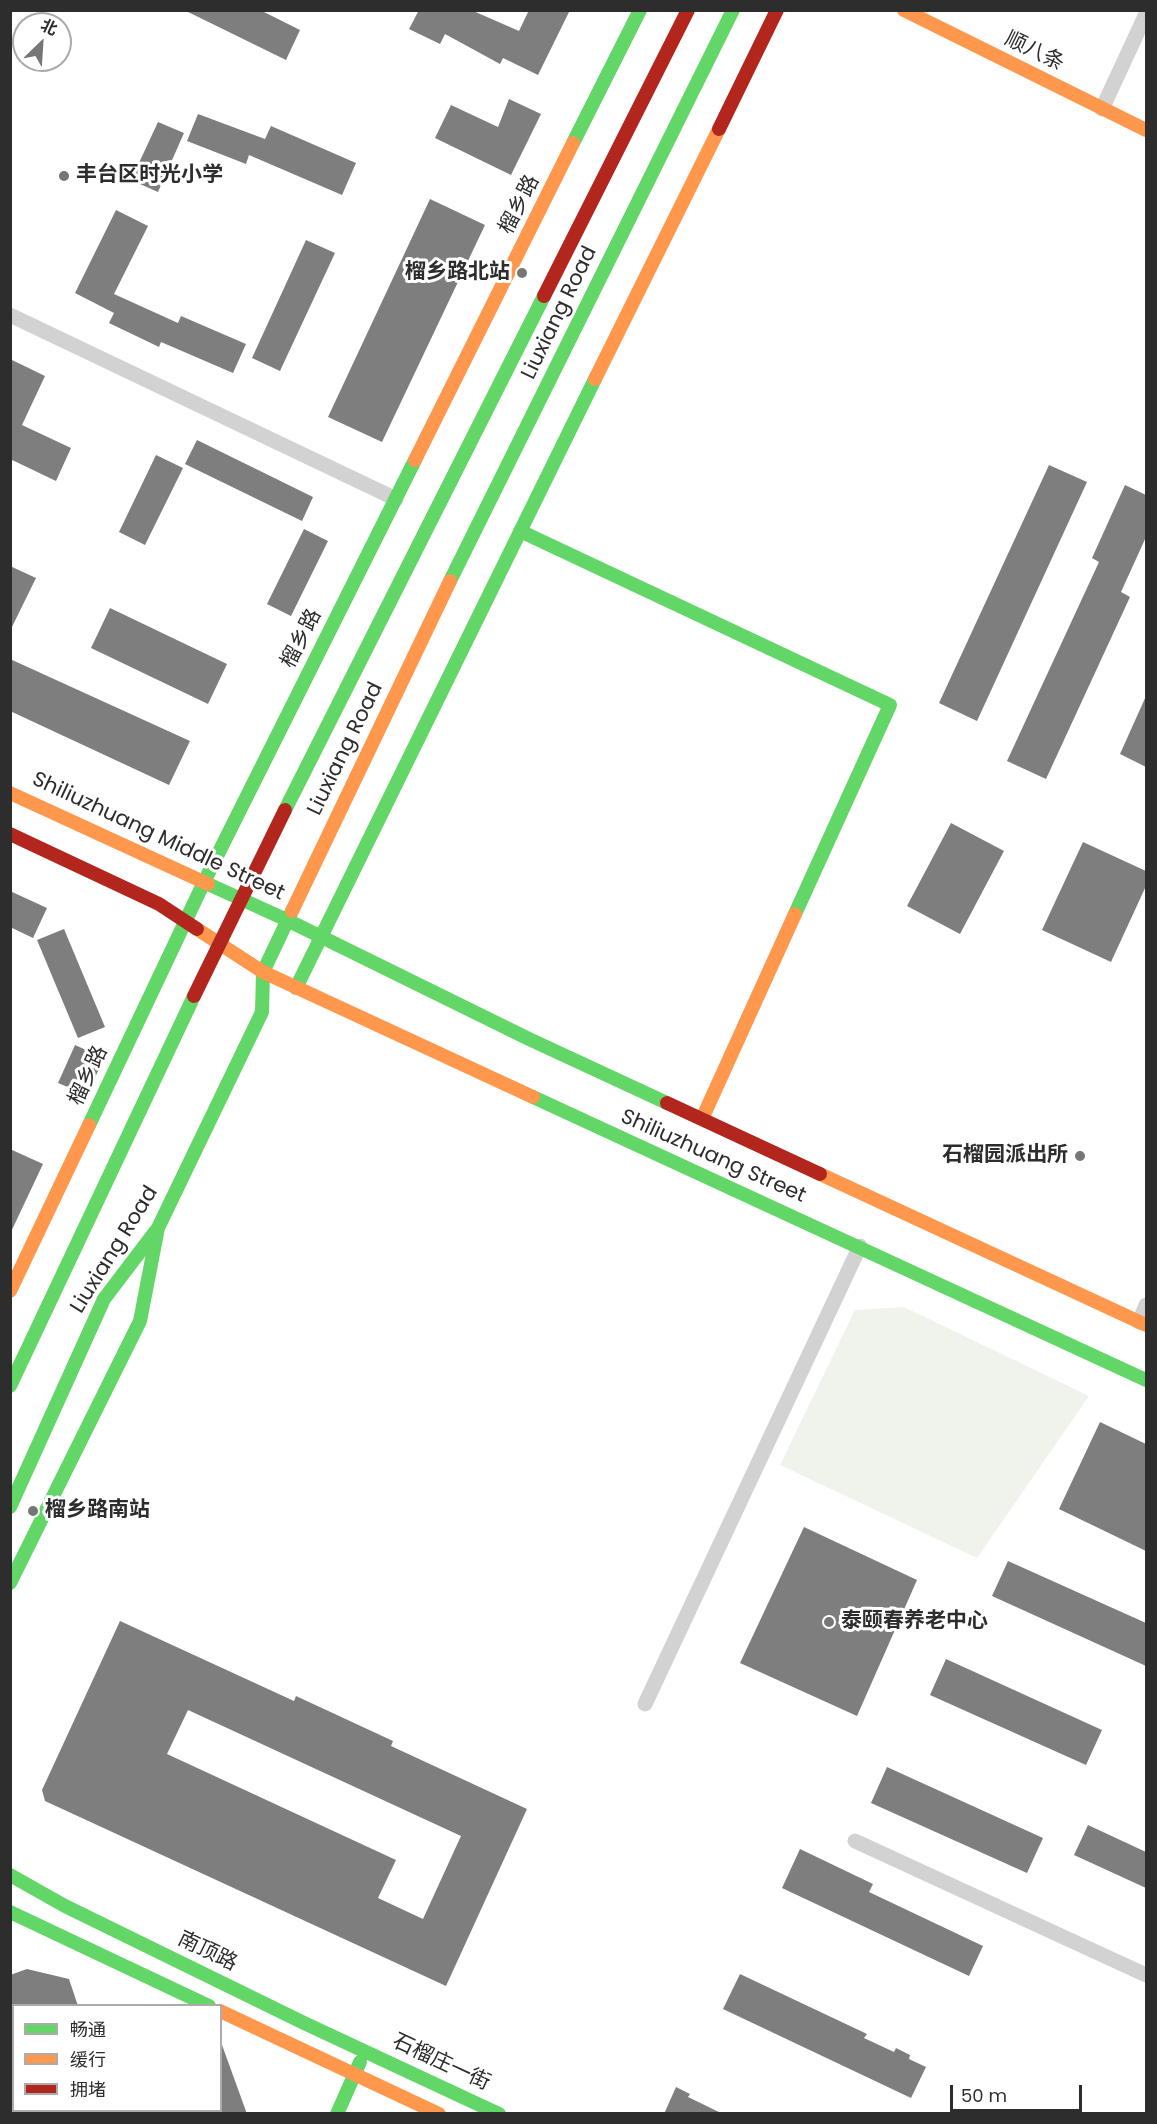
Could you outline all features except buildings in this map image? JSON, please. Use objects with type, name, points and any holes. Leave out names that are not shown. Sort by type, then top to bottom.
[{"type":"main road","name":"榴乡路","points":[[10,1291],[204,882],[640,10]]},
{"type":"main road","name":"Liuxiang Road","points":[[10,1386],[240,898],[688,10]]},
{"type":"main road","name":"Liuxiang Road","points":[[10,1507],[104,1299],[158,1228],[262,1012],[262,972],[439,604],[733,10]]},
{"type":"main road","points":[[296,988],[777,10]]},
{"type":"main road","name":"顺八条","points":[[904,10],[1146,130]]},
{"type":"main road","points":[[520,531],[891,705],[702,1119]]},
{"type":"main road","name":"Shiliuzhuang Middle Street","points":[[10,793],[287,920]]},
{"type":"main road","points":[[10,834],[159,904],[262,972]]},
{"type":"main road","name":"Shiliuzhuang Street","points":[[287,920],[529,1039],[1143,1323]]},
{"type":"main road","name":"Shiliuzhuang Street","points":[[262,972],[860,1246],[1146,1380]]},
{"type":"main road","points":[[10,1583],[140,1321],[158,1228]]},
{"type":"main road","name":"南顶路","points":[[10,1875],[65,1906],[365,2051]]},
{"type":"main road","points":[[10,1912],[205,2004]]},
{"type":"main road","points":[[222,2012],[439,2114]]},
{"type":"main road","points":[[337,2114],[365,2051]]},
{"type":"main road","name":"石榴庄一街","points":[[365,2051],[499,2114]]},
{"type":"street","points":[[1102,109],[1146,14]]},
{"type":"street","points":[[10,315],[396,499]]},
{"type":"street","points":[[645,1704],[860,1246]]},
{"type":"street","points":[[1143,1323],[1146,1305]]},
{"type":"street","points":[[855,1841],[1146,1975]]},
{"type":"shaded area","points":[[904,1307],[1089,1396],[977,1558],[780,1465],[855,1310]]},
{"type":"traffic: fast","points":[[573,143],[640,10]]},
{"type":"traffic: fast","points":[[450,581],[733,10]]},
{"type":"traffic: fast","points":[[285,810],[544,296]]},
{"type":"traffic: fast","points":[[296,988],[595,379]]},
{"type":"traffic: fast","points":[[89,1125],[204,882],[415,460]]},
{"type":"traffic: fast","points":[[520,531],[890,705],[795,914]]},
{"type":"traffic: fast","points":[[208,884],[667,1103]]},
{"type":"traffic: fast","points":[[10,1507],[104,1299],[158,1228],[262,1012],[263,972],[292,911]]},
{"type":"traffic: fast","points":[[10,1386],[194,996]]},
{"type":"traffic: fast","points":[[533,1097],[1146,1380]]},
{"type":"traffic: fast","points":[[10,1583],[140,1321],[158,1228]]},
{"type":"traffic: fast","points":[[10,1875],[65,1906],[304,2023],[499,2114]]},
{"type":"traffic: fast","points":[[10,1912],[205,2004]]},
{"type":"traffic: fast","points":[[337,2114],[360,2062]]},
{"type":"traffic: slow","points":[[904,10],[1146,130]]},
{"type":"traffic: slow","points":[[595,379],[719,129]]},
{"type":"traffic: slow","points":[[415,460],[573,143]]},
{"type":"traffic: slow","points":[[292,911],[450,581]]},
{"type":"traffic: slow","points":[[10,793],[208,884]]},
{"type":"traffic: slow","points":[[702,1119],[795,914]]},
{"type":"traffic: slow","points":[[197,929],[263,972],[533,1097]]},
{"type":"traffic: slow","points":[[10,1291],[89,1125]]},
{"type":"traffic: slow","points":[[820,1174],[1146,1325]]},
{"type":"traffic: slow","points":[[222,2012],[439,2114]]},
{"type":"traffic: jam","points":[[544,296],[688,10]]},
{"type":"traffic: jam","points":[[719,129],[777,10]]},
{"type":"traffic: jam","points":[[194,996],[285,810]]},
{"type":"traffic: jam","points":[[10,834],[159,904],[197,929]]},
{"type":"traffic: jam","points":[[667,1103],[820,1174]]},
{"type":"place","name":"丰台区时光小学","points":[[64,176]]},
{"type":"place","name":"榴乡路北站","points":[[522,273]]},
{"type":"place","name":"石榴园派出所","points":[[1080,1156]]},
{"type":"place","name":"榴乡路南站","points":[[33,1511]]},
{"type":"place","name":"泰颐春养老中心","points":[[829,1622]]}]
